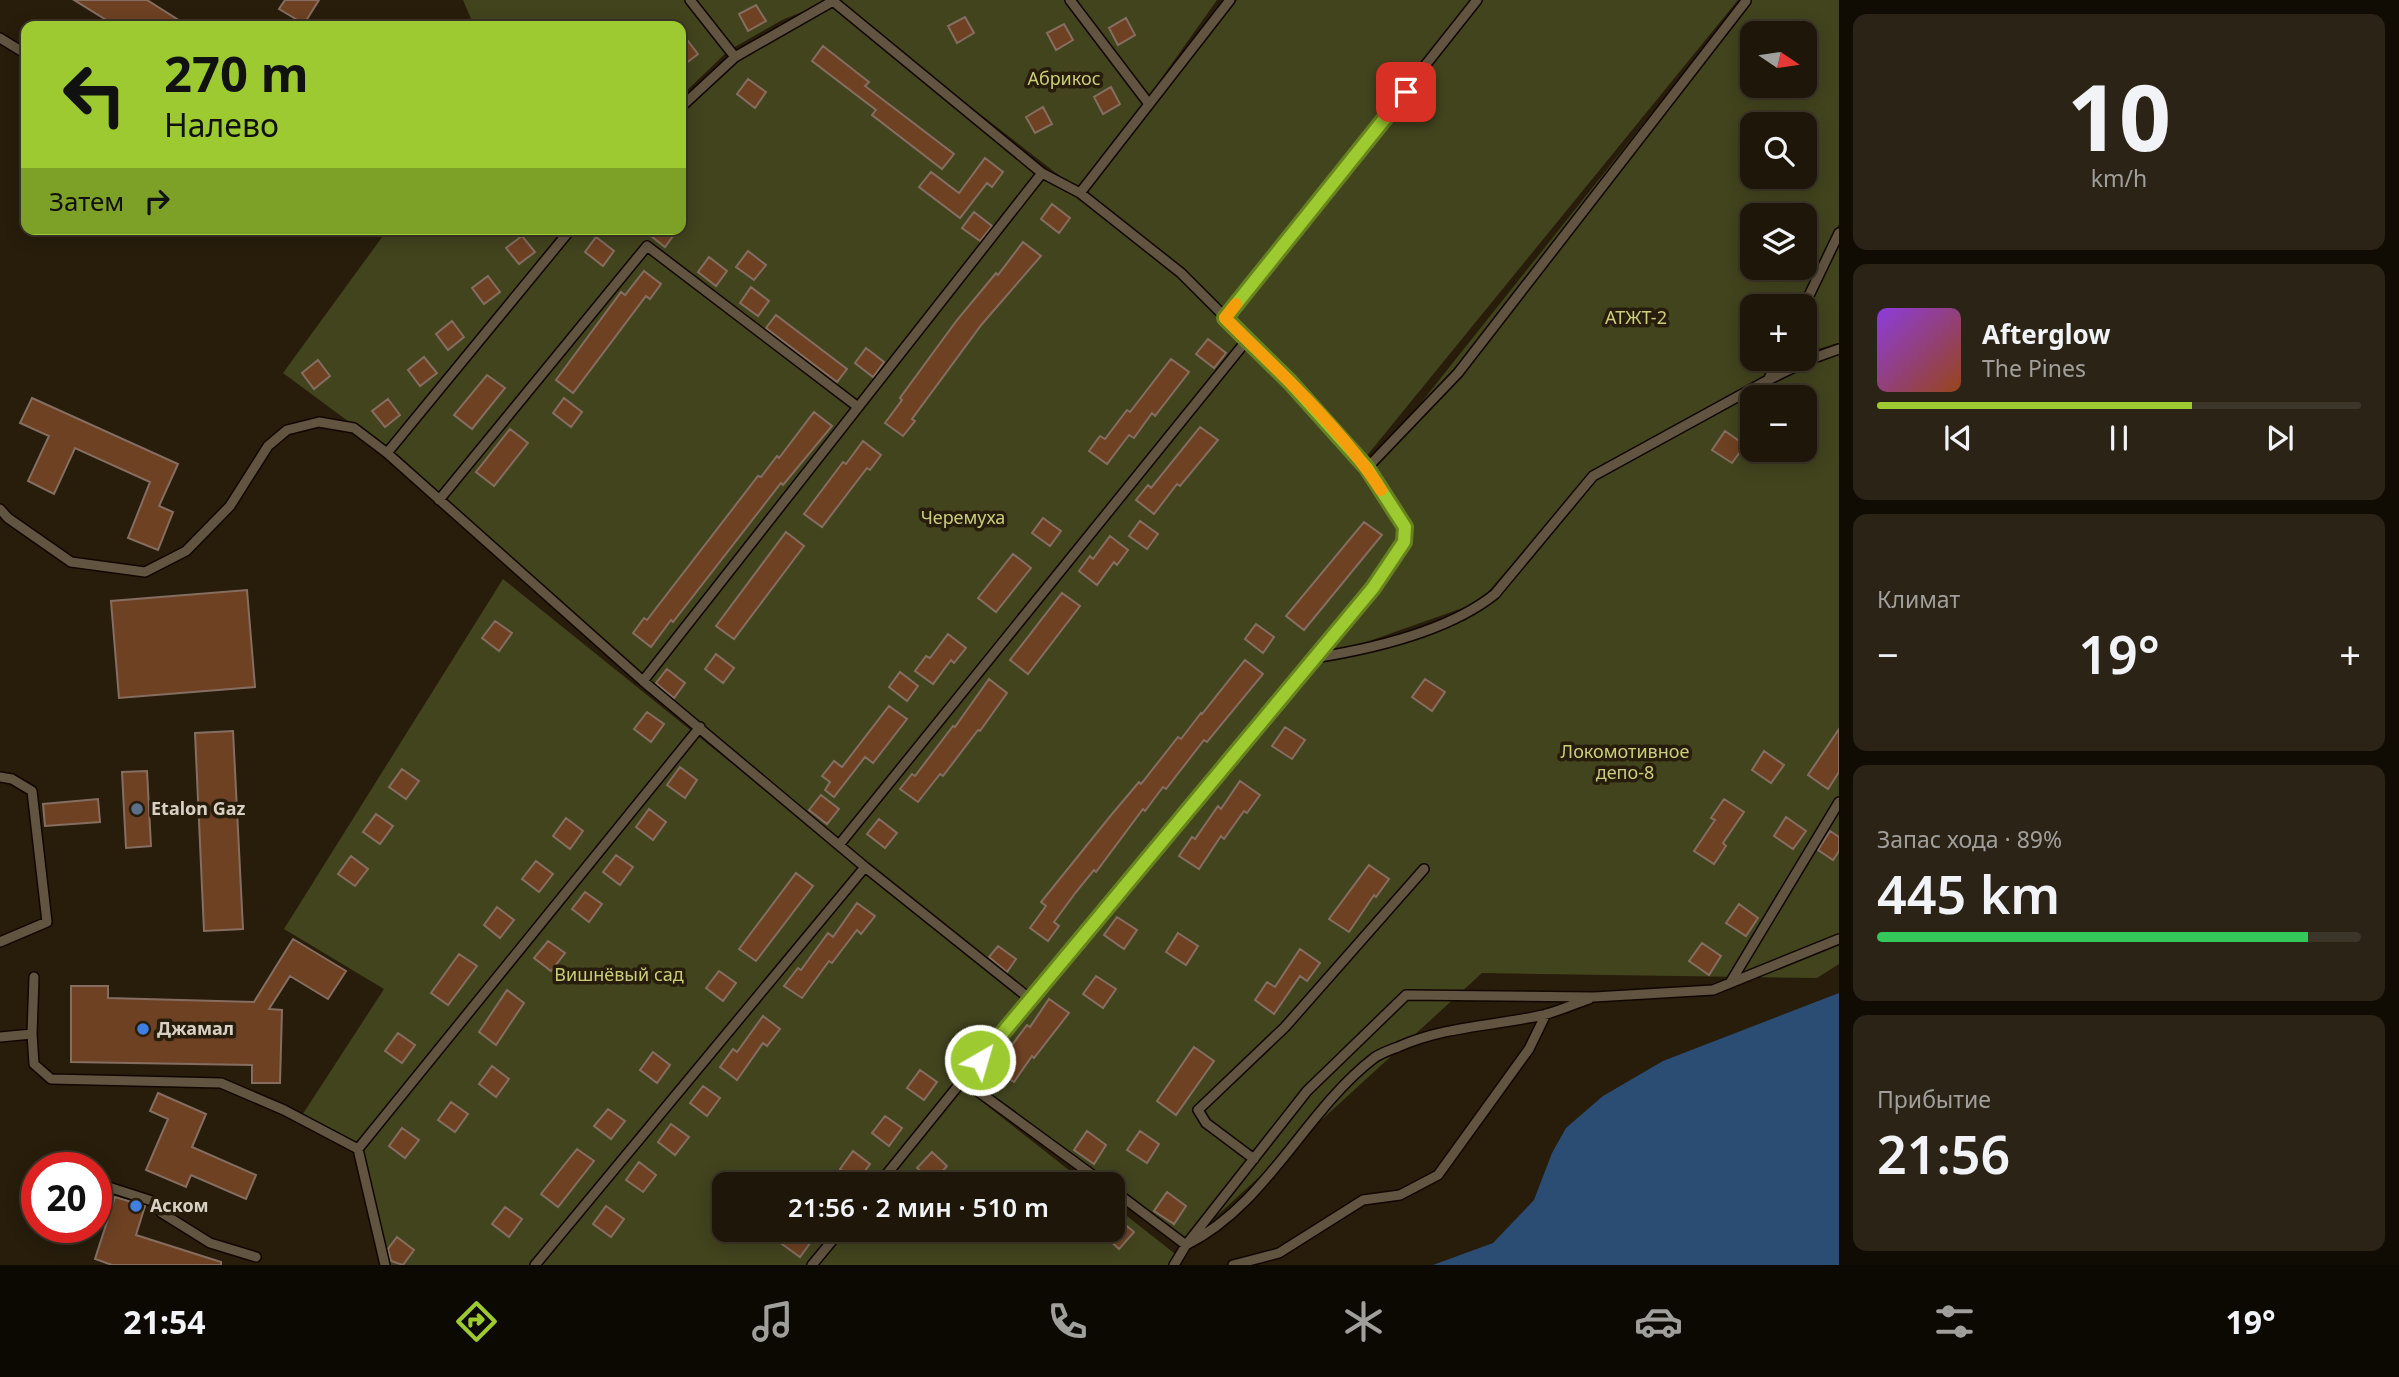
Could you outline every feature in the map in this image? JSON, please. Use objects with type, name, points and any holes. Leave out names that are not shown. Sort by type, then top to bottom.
[{"type":"lane","points":[[690,0],[735,57]]},
{"type":"lane","points":[[686,102],[735,57],[833,0],[1042,173],[1080,193],[1181,273],[1290,382],[1367,468],[1405,527],[1404,542],[1373,588],[1029,999],[889,1172]]},
{"type":"lane","points":[[1070,0],[1149,104]]},
{"type":"lane","points":[[1080,193],[1230,0]]},
{"type":"lane","points":[[1225,318],[1477,0]]},
{"type":"lane","points":[[1367,468],[1458,373],[1746,1]]},
{"type":"lane","points":[[0,38],[21,51]]},
{"type":"lane","points":[[643,681],[1042,173]]},
{"type":"lane","points":[[1810,294],[1839,233]]},
{"type":"lane","points":[[387,453],[566,235]]},
{"type":"lane","points":[[439,500],[648,246],[858,407]]},
{"type":"lane","points":[[839,845],[1247,340]]},
{"type":"lane","points":[[1314,658],[1360,651],[1392,642],[1479,607],[1495,594],[1593,476],[1768,380],[1839,349]]},
{"type":"lane","points":[[1768,380],[1773,371]]},
{"type":"lane","points":[[0,509],[8,518],[71,562],[145,572],[187,551],[230,506],[268,446],[287,430],[319,422],[354,428],[387,453],[643,681],[865,867],[1029,999]]},
{"type":"lane","points":[[358,1149],[700,727]]},
{"type":"lane","points":[[0,777],[12,779],[32,791],[47,922],[0,942]]},
{"type":"lane","points":[[1730,984],[1839,802]]},
{"type":"lane","points":[[535,1265],[865,867]]},
{"type":"lane","points":[[1254,1159],[1206,1123],[1198,1110],[1285,1027],[1424,869]]},
{"type":"lane","points":[[1186,1265],[1175,1264],[1186,1245],[1307,1091],[1406,995],[1594,997],[1713,990],[1839,939]]},
{"type":"lane","points":[[34,977],[34,1064],[51,1079],[221,1083],[284,1110],[358,1149],[386,1265]]},
{"type":"lane","points":[[1186,1245],[1227,1220],[1331,1097],[1376,1056],[1418,1038],[1450,1029],[1546,1014],[1594,997]]},
{"type":"lane","points":[[1233,1265],[1279,1253],[1363,1200],[1400,1195],[1438,1175],[1529,1049],[1546,1014]]},
{"type":"lane","points":[[0,1037],[32,1034]]},
{"type":"lane","points":[[964,1081],[1088,1172]]},
{"type":"lane","points":[[112,1188],[152,1201],[162,1213],[210,1243],[256,1258]]},
{"type":"lane","points":[[1125,1199],[1186,1245]]},
{"type":"lane","points":[[812,1265],[831,1242]]},
{"type":"green space","points":[[463,0],[832,0],[782,20],[728,51],[686,91],[686,21],[472,21]]},
{"type":"green space","name":"Черемуха","points":[[834,0],[1217,0],[1080,193],[1181,273],[1367,468],[1405,527],[1404,542],[1314,658],[1029,998],[700,727],[387,453],[566,235],[686,235],[686,102],[735,57]],"holes":[[[840,5],[1079,191],[1042,173]]]},
{"type":"green space","points":[[1237,0],[1738,0],[1365,458],[1184,271],[1085,192]]},
{"type":"green space","name":"АТЖТ-2","points":[[1742,0],[1839,0],[1839,224],[1817,269],[1817,203],[1740,203],[1740,280],[1812,280],[1805,294],[1740,294],[1740,371],[1768,371],[1764,379],[1753,385],[1740,385],[1740,392],[1589,475],[1488,592],[1471,605],[1327,656],[1410,541],[1408,523],[1369,468]]},
{"type":"green space","points":[[384,235],[558,235],[387,450],[283,373]]},
{"type":"green space","points":[[1839,238],[1839,343],[1817,349],[1817,294],[1811,294]]},
{"type":"green space","name":"Локомотивное депо-8","points":[[1839,349],[1839,964],[1817,978],[1482,973],[1186,1244],[1125,1199],[1125,1172],[1089,1172],[965,1080],[1314,665],[1466,620],[1589,480],[1740,401],[1740,462],[1817,462],[1817,385],[1770,385],[1797,371],[1817,371],[1817,361]]},
{"type":"green space","name":"Вишнёвый сад","points":[[503,579],[1023,998],[957,1082],[1071,1172],[712,1172],[712,1242],[1125,1242],[1125,1214],[1179,1257],[1171,1265],[383,1265],[356,1154],[297,1123],[384,989],[284,929]]},
{"type":"water","points":[[1839,993],[1839,1265],[1433,1265],[1493,1243],[1534,1200],[1552,1153],[1566,1128],[1603,1096],[1663,1061]]},
{"type":"building","points":[[74,0],[147,0],[180,21],[108,21]]},
{"type":"building","points":[[285,0],[319,0],[306,21],[299,21],[279,9]]},
{"type":"building","points":[[756,5],[766,21],[748,31],[739,14]]},
{"type":"building","points":[[965,17],[974,33],[957,43],[948,26]]},
{"type":"building","points":[[1126,18],[1135,35],[1118,45],[1109,28]]},
{"type":"building","points":[[1064,24],[1073,40],[1056,50],[1047,33]]},
{"type":"building","points":[[686,38],[698,54],[686,63]]},
{"type":"building","points":[[823,46],[869,82],[865,86],[954,154],[942,169],[872,115],[876,110],[812,61]]},
{"type":"building","points":[[748,79],[766,92],[755,108],[737,94]]},
{"type":"building","points":[[1111,87],[1120,104],[1103,114],[1094,97]]},
{"type":"building","points":[[1043,107],[1052,124],[1035,133],[1026,117]]},
{"type":"building","points":[[985,158],[1003,172],[992,187],[987,183],[960,218],[919,187],[931,172],[959,193]]},
{"type":"building","points":[[1052,204],[1070,218],[1059,233],[1041,219]]},
{"type":"building","points":[[974,212],[992,226],[980,241],[962,228]]},
{"type":"building","points":[[650,235],[674,235],[665,247]]},
{"type":"building","points":[[522,236],[535,252],[519,264],[506,248]]},
{"type":"building","points":[[596,237],[614,251],[603,266],[585,252]]},
{"type":"building","points":[[1023,242],[1041,256],[982,324],[912,419],[915,421],[903,436],[885,423],[902,400],[900,398],[957,320],[996,273],[998,275]]},
{"type":"building","points":[[748,251],[766,265],[754,280],[736,267]]},
{"type":"building","points":[[709,257],[727,271],[716,286],[698,272]]},
{"type":"building","points":[[644,271],[661,284],[650,299],[646,296],[573,393],[556,380],[621,292],[625,295]]},
{"type":"building","points":[[488,276],[500,292],[484,304],[472,288]]},
{"type":"building","points":[[751,287],[769,301],[758,316],[740,303]]},
{"type":"building","points":[[776,315],[847,369],[837,382],[766,328]]},
{"type":"building","points":[[452,321],[464,337],[448,350],[436,334]]},
{"type":"building","points":[[1208,339],[1226,353],[1214,368],[1196,354]]},
{"type":"building","points":[[866,348],[884,362],[873,377],[855,363]]},
{"type":"building","points":[[424,357],[437,373],[420,386],[408,370]]},
{"type":"building","points":[[1171,359],[1189,372],[1155,416],[1152,413],[1134,438],[1129,435],[1107,464],[1089,451],[1100,436],[1105,439],[1127,410],[1130,412]]},
{"type":"building","points":[[318,360],[330,376],[314,389],[302,373]]},
{"type":"building","points":[[487,375],[505,388],[472,429],[454,415]]},
{"type":"building","points":[[32,398],[178,464],[159,506],[173,512],[158,550],[128,538],[150,482],[75,448],[54,494],[28,481],[49,436],[20,423]]},
{"type":"building","points":[[564,398],[582,412],[571,427],[553,413]]},
{"type":"building","points":[[388,399],[400,415],[385,427],[372,411]]},
{"type":"building","points":[[814,412],[832,426],[783,485],[781,483],[651,647],[633,633],[644,618],[647,620],[758,476],[761,477],[777,456],[779,458]]},
{"type":"building","points":[[1200,427],[1218,440],[1180,486],[1177,484],[1154,514],[1136,500],[1148,485],[1151,488]]},
{"type":"building","points":[[510,429],[528,443],[494,486],[476,472]]},
{"type":"building","points":[[1725,431],[1740,442],[1740,452],[1732,463],[1712,450]]},
{"type":"building","points":[[863,441],[881,455],[870,470],[867,468],[822,527],[804,514],[843,462],[846,464]]},
{"type":"building","points":[[1043,518],[1061,531],[1050,546],[1032,533]]},
{"type":"building","points":[[1140,521],[1158,534],[1147,549],[1129,536]]},
{"type":"building","points":[[1364,522],[1382,535],[1304,630],[1286,616]]},
{"type":"building","points":[[786,532],[804,546],[734,639],[716,626]]},
{"type":"building","points":[[1110,536],[1128,550],[1117,565],[1114,562],[1097,585],[1079,571],[1090,556],[1093,559]]},
{"type":"building","points":[[1013,554],[1031,568],[996,612],[978,598]]},
{"type":"building","points":[[247,590],[255,687],[119,698],[111,601]]},
{"type":"building","points":[[1062,593],[1080,606],[1028,674],[1010,660]]},
{"type":"building","points":[[495,621],[512,633],[499,651],[482,638]]},
{"type":"building","points":[[1256,624],[1274,637],[1263,653],[1245,639]]},
{"type":"building","points":[[948,634],[966,648],[954,663],[951,660],[933,684],[915,671],[926,656],[930,658]]},
{"type":"building","points":[[716,654],[734,668],[723,683],[705,669]]},
{"type":"building","points":[[1245,660],[1263,674],[1207,742],[1204,740],[1166,789],[1163,787],[1145,811],[1143,809],[1096,872],[1094,870],[1076,892],[1054,922],[1059,926],[1048,941],[1030,928],[1046,906],[1041,902],[1112,814],[1139,782],[1141,784],[1178,737],[1181,739]]},
{"type":"building","points":[[667,669],[685,683],[674,698],[656,683]]},
{"type":"building","points":[[900,672],[918,686],[907,701],[889,687]]},
{"type":"building","points":[[989,679],[1007,693],[980,731],[978,730],[943,776],[940,774],[918,802],[900,789],[912,774],[915,776],[953,726],[955,727]]},
{"type":"building","points":[[1425,679],[1445,692],[1432,711],[1412,697]]},
{"type":"building","points":[[889,706],[907,719],[873,763],[865,757],[834,797],[825,790],[830,782],[822,776],[834,761],[842,767]]},
{"type":"building","points":[[647,712],[664,724],[651,742],[634,729]]},
{"type":"building","points":[[1285,727],[1305,740],[1292,759],[1272,746]]},
{"type":"building","points":[[1839,729],[1839,772],[1828,789],[1808,775]]},
{"type":"building","points":[[233,731],[243,929],[204,931],[195,733]]},
{"type":"building","points":[[1764,751],[1784,765],[1771,783],[1752,770]]},
{"type":"building","points":[[680,767],[697,780],[685,798],[667,785]]},
{"type":"building","points":[[402,769],[419,781],[406,799],[389,787]]},
{"type":"building","points":[[147,771],[151,846],[126,848],[122,772]]},
{"type":"building","points":[[1240,781],[1260,795],[1247,813],[1244,811],[1224,839],[1221,836],[1199,869],[1179,856],[1192,837],[1195,839],[1218,806],[1221,809]]},
{"type":"building","points":[[821,795],[839,809],[827,824],[809,810]]},
{"type":"building","points":[[98,799],[100,822],[45,826],[43,804]]},
{"type":"building","points":[[1724,799],[1744,812],[1723,843],[1726,846],[1714,864],[1694,851],[1715,820],[1711,818]]},
{"type":"building","points":[[649,809],[666,822],[653,840],[636,827]]},
{"type":"building","points":[[376,814],[393,826],[380,844],[363,832]]},
{"type":"building","points":[[1786,817],[1806,831],[1793,849],[1774,836]]},
{"type":"building","points":[[566,818],[583,831],[570,849],[553,836]]},
{"type":"building","points":[[879,819],[897,833],[885,848],[867,834]]},
{"type":"building","points":[[1830,831],[1839,837],[1839,851],[1833,860],[1818,850]]},
{"type":"building","points":[[616,855],[633,867],[620,885],[603,872]]},
{"type":"building","points":[[351,856],[368,869],[355,886],[338,874]]},
{"type":"building","points":[[536,861],[553,874],[539,892],[522,879]]},
{"type":"building","points":[[1369,865],[1389,879],[1376,897],[1374,895],[1349,932],[1329,919]]},
{"type":"building","points":[[796,873],[813,886],[756,961],[739,949]]},
{"type":"building","points":[[585,892],[602,904],[589,922],[572,909]]},
{"type":"building","points":[[857,903],[875,916],[861,934],[857,930],[832,963],[829,961],[802,998],[784,986],[798,968],[801,970],[828,933],[833,937]]},
{"type":"building","points":[[1739,904],[1758,918],[1746,936],[1726,923]]},
{"type":"building","points":[[497,907],[514,920],[500,938],[484,925]]},
{"type":"building","points":[[1117,917],[1137,930],[1124,949],[1104,935]]},
{"type":"building","points":[[1178,933],[1198,946],[1186,965],[1166,952]]},
{"type":"building","points":[[293,939],[346,971],[328,999],[290,976],[269,1009],[282,1010],[280,1083],[252,1083],[252,1065],[71,1062],[71,986],[108,986],[108,998],[254,1002]]},
{"type":"building","points":[[548,941],[565,953],[551,971],[534,958]]},
{"type":"building","points":[[1702,943],[1721,956],[1709,975],[1689,961]]},
{"type":"building","points":[[998,946],[1016,959],[1007,972],[989,957]]},
{"type":"building","points":[[1300,949],[1320,963],[1307,981],[1300,976],[1274,1014],[1255,1000],[1267,982],[1275,987]]},
{"type":"building","points":[[459,954],[477,966],[448,1005],[431,993]]},
{"type":"building","points":[[719,971],[736,983],[723,1001],[706,988]]},
{"type":"building","points":[[1096,976],[1116,989],[1103,1008],[1083,994]]},
{"type":"building","points":[[507,990],[524,1003],[496,1045],[479,1032]]},
{"type":"building","points":[[1049,999],[1069,1013],[1034,1058],[1032,1056],[1014,1082],[994,1069],[1027,1025],[1030,1027]]},
{"type":"building","points":[[763,1016],[780,1029],[767,1046],[763,1043],[737,1080],[720,1067],[733,1049],[737,1052]]},
{"type":"building","points":[[398,1033],[415,1045],[402,1063],[385,1051]]},
{"type":"building","points":[[1194,1047],[1214,1061],[1176,1115],[1157,1101]]},
{"type":"building","points":[[653,1052],[670,1065],[657,1083],[640,1070]]},
{"type":"building","points":[[492,1066],[509,1079],[496,1097],[479,1084]]},
{"type":"building","points":[[920,1070],[937,1082],[924,1100],[907,1088]]},
{"type":"building","points":[[703,1086],[720,1098],[707,1116],[690,1103]]},
{"type":"building","points":[[158,1093],[206,1114],[192,1147],[256,1175],[246,1199],[191,1175],[186,1187],[146,1170],[168,1119],[150,1111]]},
{"type":"building","points":[[451,1102],[468,1114],[455,1132],[438,1120]]},
{"type":"building","points":[[608,1109],[625,1121],[611,1139],[594,1126]]},
{"type":"building","points":[[885,1116],[902,1128],[889,1146],[872,1133]]},
{"type":"building","points":[[671,1124],[689,1137],[675,1155],[658,1142]]},
{"type":"building","points":[[402,1128],[419,1140],[405,1158],[389,1146]]},
{"type":"building","points":[[1087,1131],[1106,1145],[1094,1164],[1074,1150]]},
{"type":"building","points":[[1140,1131],[1159,1144],[1147,1163],[1127,1150]]},
{"type":"building","points":[[577,1149],[594,1161],[558,1207],[541,1194]]},
{"type":"building","points":[[853,1151],[870,1164],[864,1172],[844,1172],[840,1169]]},
{"type":"building","points":[[932,1152],[947,1166],[942,1172],[922,1172],[917,1168]]},
{"type":"building","points":[[639,1162],[656,1175],[643,1192],[626,1180]]},
{"type":"building","points":[[1167,1192],[1186,1206],[1174,1224],[1154,1211]]},
{"type":"building","points":[[115,1197],[145,1206],[136,1235],[221,1262],[221,1265],[112,1265],[95,1259],[100,1243],[112,1243],[112,1206]]},
{"type":"building","points":[[606,1206],[624,1219],[611,1237],[593,1224]]},
{"type":"building","points":[[505,1207],[522,1219],[509,1237],[492,1224]]},
{"type":"building","points":[[1125,1224],[1134,1232],[1119,1249],[1112,1242],[1125,1242]]},
{"type":"building","points":[[397,1237],[414,1250],[403,1265],[391,1261],[388,1249]]},
{"type":"building","points":[[784,1242],[811,1242],[800,1257],[782,1244]]},
{"type":"slow traffic","points":[[1236,304],[1225,318],[1290,382],[1367,468],[1381,490]]},
{"type":"place","name":"Etalon Gaz","points":[[137,809]]},
{"type":"place","name":"Джамал","points":[[143,1029]]},
{"type":"place","name":"Аском","points":[[136,1206]]},
{"type":"route","points":[[980,1060],[1373,588],[1404,542],[1405,527],[1367,468],[1290,382],[1225,318],[1406,92]]},
{"type":"park label","name":"Абрикос","points":[[1064,79]]}]
